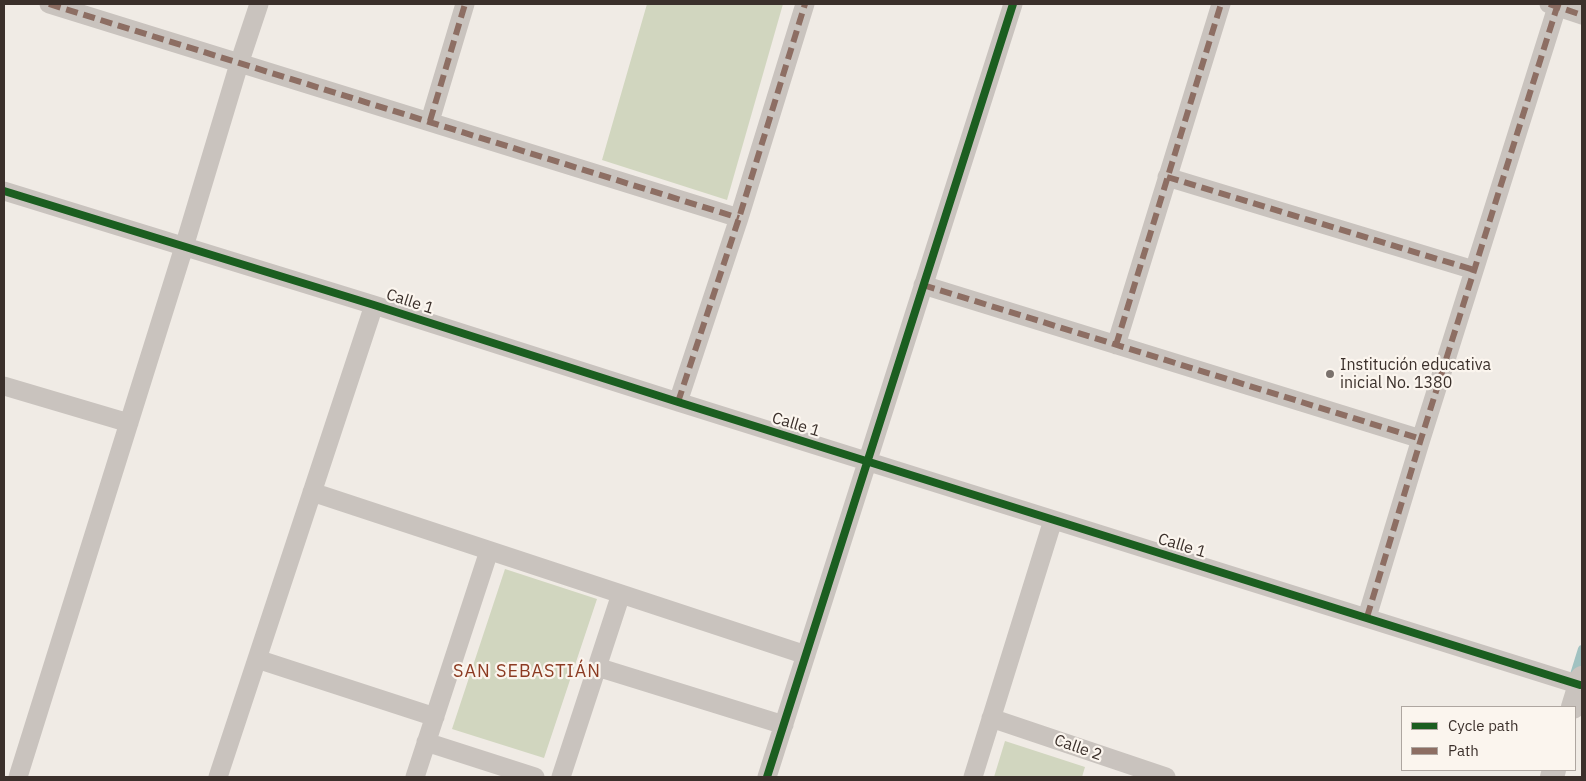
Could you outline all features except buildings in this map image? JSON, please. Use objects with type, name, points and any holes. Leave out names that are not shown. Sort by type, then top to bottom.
[{"type":"street","points":[[48,4],[739,218]]},
{"type":"street","points":[[18,777],[259,4]]},
{"type":"street","points":[[430,121],[465,4]]},
{"type":"street","points":[[678,402],[739,218],[805,4]]},
{"type":"street","points":[[767,777],[869,462],[923,285],[1013,4]]},
{"type":"street","points":[[1116,345],[1221,4]]},
{"type":"street","points":[[1367,617],[1553,5],[1582,15]]},
{"type":"street","points":[[1168,177],[1474,270]]},
{"type":"street","name":"Calle 1","points":[[4,190],[1053,520],[1581,681]]},
{"type":"street","points":[[923,285],[1420,439]]},
{"type":"street","points":[[218,777],[374,305]]},
{"type":"street","points":[[4,386],[129,423]]},
{"type":"street","points":[[312,492],[806,655]]},
{"type":"street","points":[[973,777],[1053,520]]},
{"type":"street","points":[[415,777],[489,551]]},
{"type":"street","points":[[561,777],[621,594]]},
{"type":"street","points":[[257,659],[435,717]]},
{"type":"street","points":[[597,667],[784,725]]},
{"type":"street","points":[[1573,706],[1581,681]]},
{"type":"street","name":"Calle 2","points":[[991,718],[1166,777]]},
{"type":"street","points":[[426,742],[535,777]]},
{"type":"green space","points":[[647,4],[783,4],[727,200],[602,160]]},
{"type":"green space","points":[[505,569],[597,599],[544,758],[452,729]]},
{"type":"green space","points":[[1005,741],[1085,767],[1082,777],[994,777]]},
{"type":"waterway","points":[[1573,678],[1582,649]]},
{"type":"marked path","points":[[49,4],[739,218]]},
{"type":"marked path","points":[[430,121],[465,4]]},
{"type":"marked path","points":[[678,402],[739,218],[805,4]]},
{"type":"marked path","points":[[1116,345],[1221,4]]},
{"type":"marked path","points":[[1549,4],[1582,15]]},
{"type":"marked path","points":[[1367,617],[1557,7]]},
{"type":"marked path","points":[[1167,177],[1474,270]]},
{"type":"marked path","points":[[923,285],[1421,439]]},
{"type":"cycle path","points":[[767,777],[1013,4]]},
{"type":"cycle path","points":[[4,191],[374,305],[1580,685]]},
{"type":"place","name":"Institución educativa inicial No. 1380","points":[[1330,374]]},
{"type":"district","name":"SAN SEBASTIÁN","points":[[527,672]]}]
